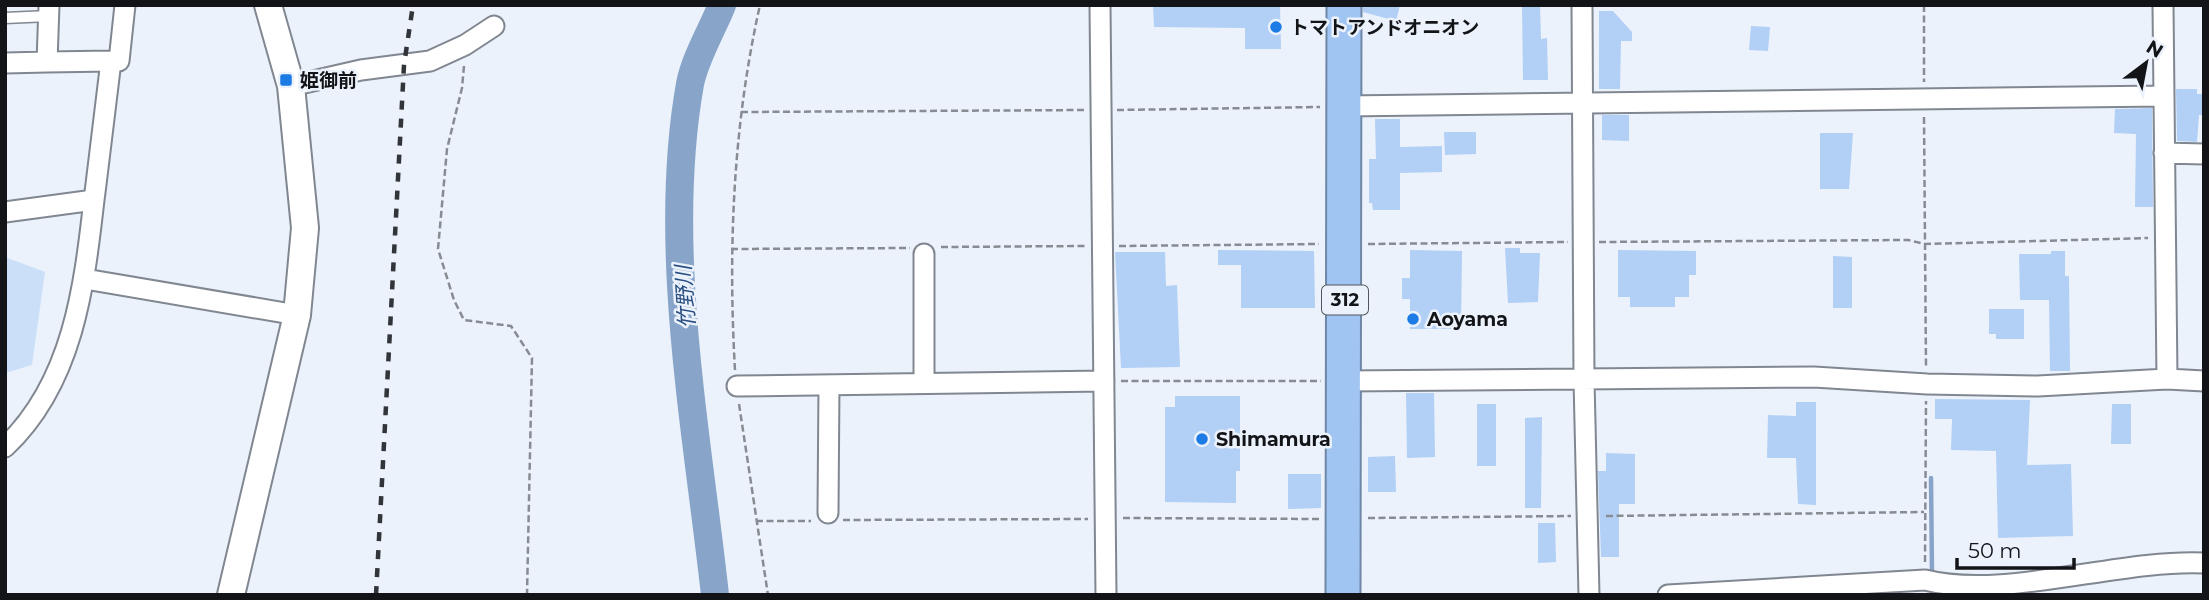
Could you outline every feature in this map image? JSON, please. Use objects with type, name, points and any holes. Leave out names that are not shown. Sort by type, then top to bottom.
[{"type":"highway","name":"312","points":[[1343,5],[1343,595]]},
{"type":"street","points":[[5,63],[119,61],[125,5]]},
{"type":"street","points":[[231,595],[297,314],[305,229],[290,86],[268,5]]},
{"type":"street","points":[[1100,5],[1106,595]]},
{"type":"street","points":[[1582,5],[1584,380],[1589,595]]},
{"type":"street","points":[[2163,5],[2167,379]]},
{"type":"street","points":[[47,62],[49,11]]},
{"type":"street","points":[[290,86],[361,69],[430,61],[466,45],[494,26]]},
{"type":"street","points":[[5,447],[27,426],[55,377],[69,340],[85,279],[111,61]]},
{"type":"street","points":[[1344,106],[2164,96]]},
{"type":"street","points":[[2164,153],[2204,154]]},
{"type":"street","points":[[5,212],[94,200]]},
{"type":"street","points":[[924,250],[924,383]]},
{"type":"street","points":[[85,279],[297,314]]},
{"type":"street","points":[[1345,381],[1814,377],[1927,384],[2038,386],[2167,379],[2204,381]]},
{"type":"street","points":[[737,386],[1104,381]]},
{"type":"street","points":[[828,513],[829,385]]},
{"type":"street","points":[[1668,595],[1925,580],[1949,588],[1987,588],[2204,564]]},
{"type":"lane","points":[[5,18],[49,11]]},
{"type":"path","points":[[760,5],[741,112],[731,249],[737,386],[768,595]]},
{"type":"path","points":[[1924,5],[1927,384],[1925,580]]},
{"type":"path","points":[[466,45],[462,88],[447,149],[438,249],[464,320],[511,326],[533,358],[527,595]]},
{"type":"path","points":[[741,112],[1344,106]]},
{"type":"path","points":[[731,249],[924,250],[1102,246],[1908,240],[1925,244],[2166,238]]},
{"type":"path","points":[[1104,381],[1345,381]]},
{"type":"shaded area","points":[[5,257],[45,272],[32,365],[5,373]]},
{"type":"building","points":[[1153,5],[1280,5],[1281,49],[1245,49],[1245,28],[1154,27]]},
{"type":"building","points":[[1363,5],[1400,5],[1396,21],[1363,12]]},
{"type":"building","points":[[1522,5],[1540,5],[1541,39],[1547,38],[1548,80],[1523,80]]},
{"type":"building","points":[[1599,11],[1613,11],[1632,32],[1632,41],[1621,41],[1620,89],[1599,89]]},
{"type":"building","points":[[1751,26],[1770,27],[1768,51],[1749,50]]},
{"type":"building","points":[[2176,89],[2197,89],[2197,94],[2204,94],[2204,115],[2199,115],[2197,142],[2177,141]]},
{"type":"building","points":[[2152,108],[2153,207],[2135,207],[2136,134],[2114,133],[2115,109]]},
{"type":"building","points":[[1602,115],[1629,115],[1629,141],[1602,140]]},
{"type":"building","points":[[1375,119],[1400,119],[1400,147],[1442,146],[1442,172],[1400,173],[1400,210],[1373,210],[1372,203],[1369,203],[1369,159],[1376,159]]},
{"type":"building","points":[[1444,132],[1476,132],[1476,154],[1445,155]]},
{"type":"building","points":[[1820,133],[1853,133],[1849,189],[1820,189]]},
{"type":"building","points":[[1505,248],[1520,248],[1520,253],[1540,253],[1538,302],[1508,303]]},
{"type":"building","points":[[1218,250],[1314,251],[1315,308],[1241,308],[1241,265],[1218,265]]},
{"type":"building","points":[[1410,250],[1462,251],[1461,329],[1410,329],[1410,299],[1402,299],[1402,278],[1410,278]]},
{"type":"building","points":[[1618,250],[1696,251],[1696,275],[1689,275],[1689,297],[1675,297],[1675,307],[1630,307],[1630,297],[1618,297]]},
{"type":"building","points":[[2051,251],[2065,251],[2065,276],[2069,276],[2070,371],[2050,371],[2049,300],[2020,300],[2019,254],[2051,254]]},
{"type":"building","points":[[1115,252],[1165,252],[1166,286],[1177,285],[1180,367],[1121,368]]},
{"type":"building","points":[[1833,256],[1852,257],[1852,308],[1833,308]]},
{"type":"building","points":[[1989,309],[2024,309],[2024,339],[1996,339],[1996,334],[1989,334]]},
{"type":"building","points":[[1406,393],[1434,393],[1435,457],[1407,458]]},
{"type":"building","name":"Shimamura","points":[[1175,396],[1240,396],[1240,471],[1236,471],[1236,503],[1165,502],[1165,407],[1175,407]]},
{"type":"building","points":[[1935,399],[2030,400],[2027,465],[2071,464],[2073,536],[1998,538],[1996,451],[1951,450],[1952,419],[1935,419]]},
{"type":"building","points":[[1796,402],[1816,402],[1816,505],[1798,504],[1796,458],[1767,458],[1768,415],[1796,416]]},
{"type":"building","points":[[1477,404],[1496,404],[1496,466],[1477,466]]},
{"type":"building","points":[[2112,404],[2131,404],[2131,444],[2111,444]]},
{"type":"building","points":[[1542,417],[1541,508],[1525,508],[1525,418]]},
{"type":"building","points":[[1606,453],[1635,454],[1635,504],[1619,504],[1619,557],[1601,557],[1598,471],[1606,471]]},
{"type":"building","points":[[1395,456],[1396,492],[1368,492],[1368,457]]},
{"type":"building","points":[[1288,474],[1321,474],[1321,508],[1288,509]]},
{"type":"building","points":[[1538,523],[1555,523],[1556,562],[1538,563]]},
{"type":"waterway","name":"竹野川","points":[[715,595],[685,339],[679,210],[682,146],[692,74],[722,5]]},
{"type":"waterway","points":[[1931,478],[1932,575]]},
{"type":"railway","points":[[376,595],[404,65],[413,5]]},
{"type":"place","name":"トマトアンドオニオン","points":[[1276,27]]},
{"type":"place","name":"姫御前","points":[[286,80]]},
{"type":"place","name":"Aoyama","points":[[1413,319]]},
{"type":"place","name":"Shimamura","points":[[1202,439]]}]
